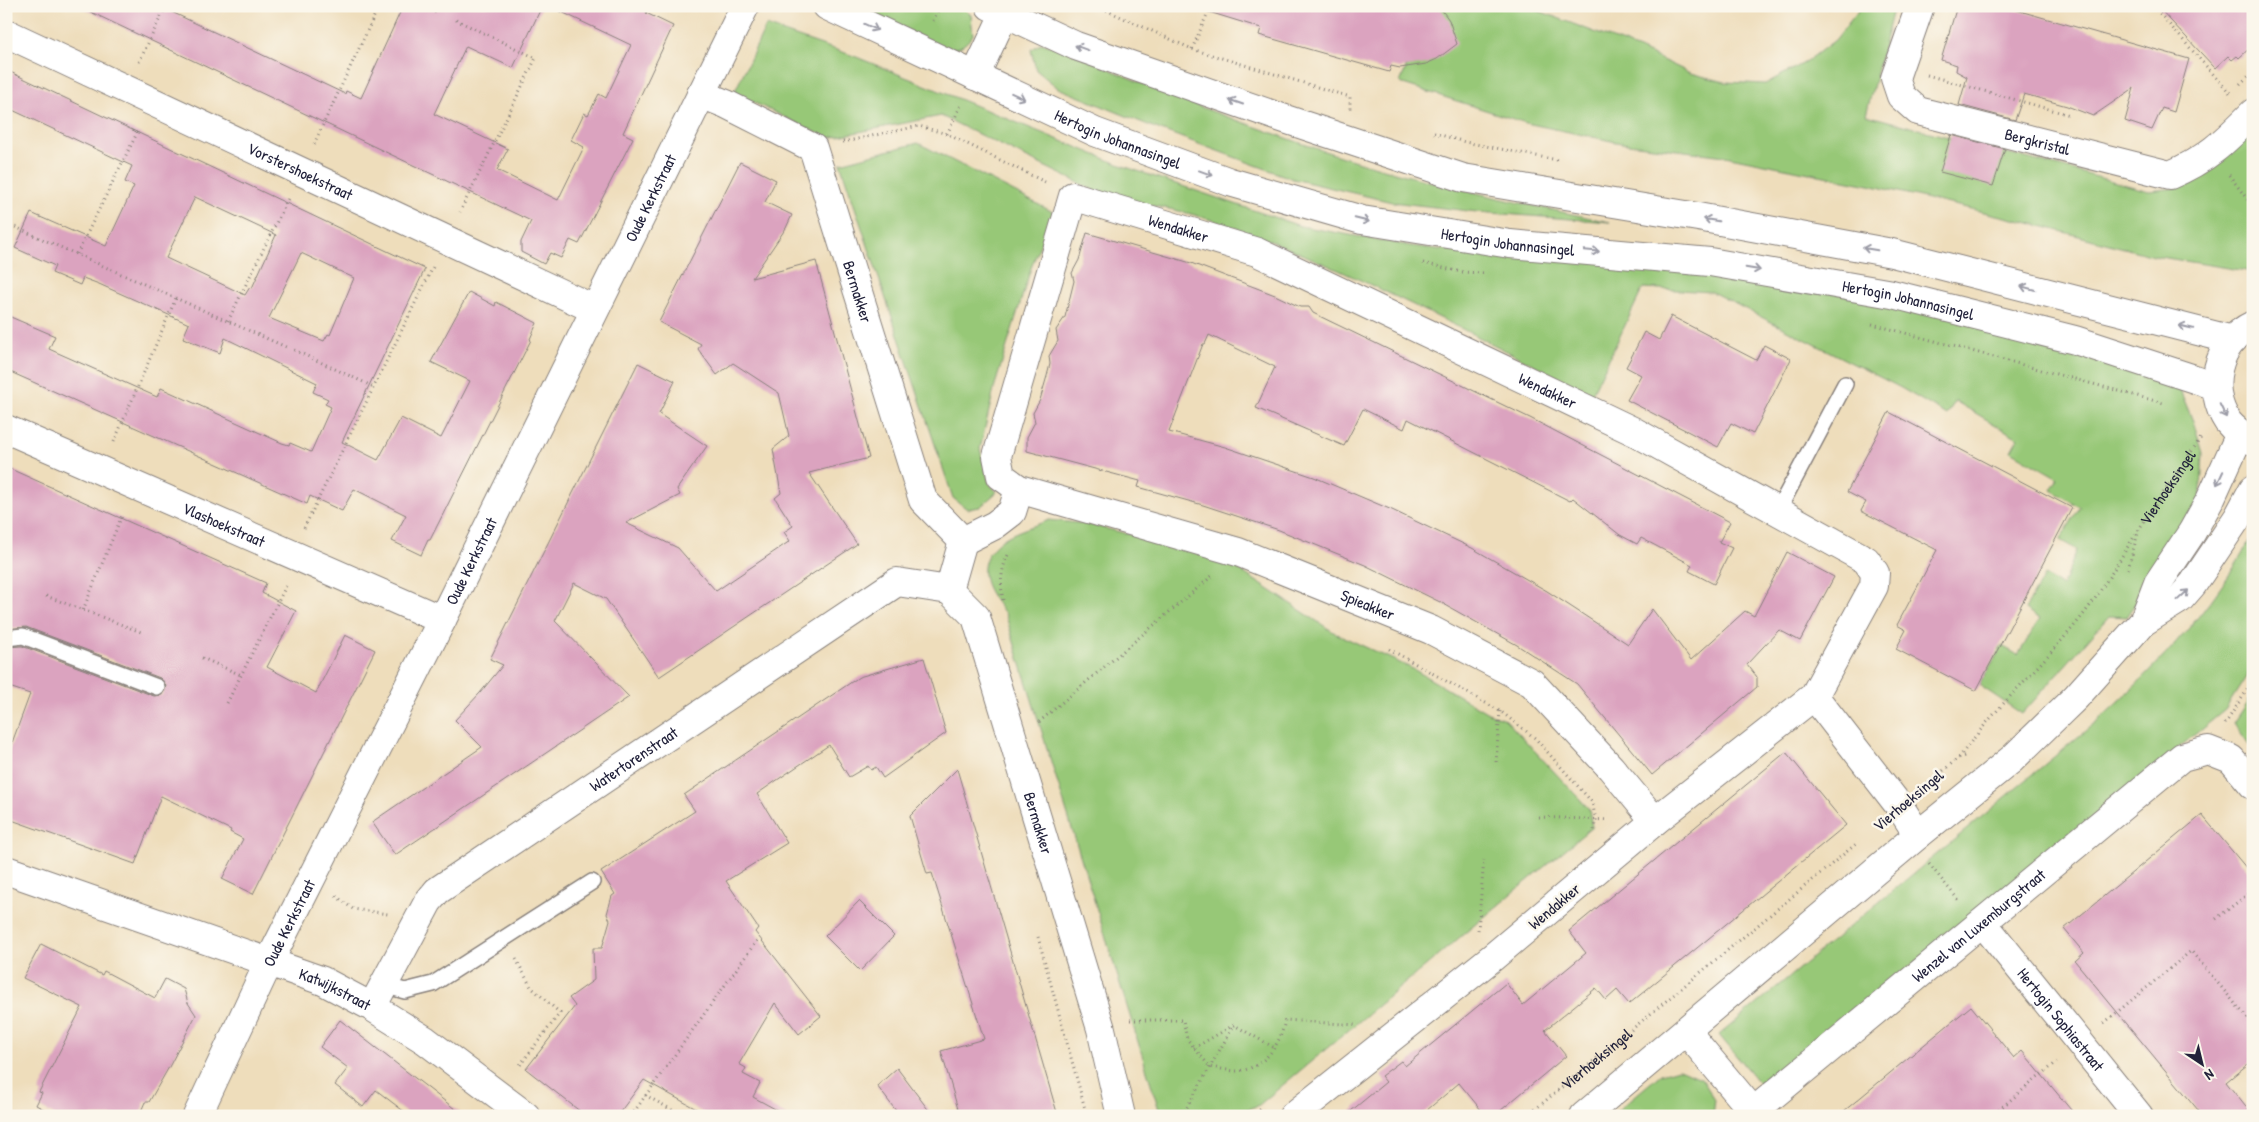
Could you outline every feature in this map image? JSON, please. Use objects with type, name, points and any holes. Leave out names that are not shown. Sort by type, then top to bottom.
[{"type":"street","name":"Oude Kerkstraat","points":[[197,1116],[268,964],[442,620],[745,6]]},
{"type":"street","name":"Hertogin Johannasingel","points":[[827,6],[975,76],[1113,138],[1230,182],[1362,220],[1510,244],[1710,262],[1892,294],[2075,340],[2216,386]]},
{"type":"street","name":"Bergkristal","points":[[1920,6],[1895,78],[1901,96],[1918,111],[2170,175],[2194,165],[2212,153],[2253,113]]},
{"type":"street","points":[[975,76],[1001,9],[1076,46],[1462,178],[1698,217],[1892,253],[2243,332]]},
{"type":"street","name":"Vorstershoekstraat","points":[[6,33],[594,309]]},
{"type":"street","points":[[701,94],[726,104],[813,148]]},
{"type":"street","name":"Bermakker","points":[[813,148],[923,500],[963,541]]},
{"type":"street","points":[[949,590],[963,541],[995,525],[1012,512],[1019,489],[1001,476],[997,456],[1073,196]]},
{"type":"street","name":"Wendakker","points":[[1073,196],[1257,252],[1635,432],[1866,560],[1875,573],[1874,586],[1814,696],[1655,821],[1494,957],[1293,1116]]},
{"type":"street","points":[[2243,332],[2223,353],[2218,369],[2216,386],[2222,410],[2229,423],[2246,438]]},
{"type":"street","name":"Vlashoekstraat","points":[[6,429],[442,620]]},
{"type":"street","name":"Vierhoeksingel","points":[[2143,622],[2158,583],[2201,516],[2246,438]]},
{"type":"street","name":"Spieakker","points":[[1019,489],[1238,552],[1431,630],[1532,683],[1611,768],[1655,821]]},
{"type":"street","name":"Vierhoeksingel","points":[[1584,1116],[1918,835],[2012,760],[2076,697],[2143,622],[2180,599],[2194,584],[2234,524],[2253,489]]},
{"type":"street","name":"Watertorenstraat","points":[[378,996],[428,902],[437,891],[896,582],[949,590]]},
{"type":"street","name":"Bermakker","points":[[949,590],[976,616],[1101,1029],[1121,1116]]},
{"type":"street","points":[[1814,696],[1900,807],[1918,835]]},
{"type":"street","points":[[2208,750],[2231,759],[2253,785]]},
{"type":"street","name":"Wenzel van Luxemburgstraat","points":[[1686,1031],[1752,1114],[2182,757],[2208,750]]},
{"type":"street","name":"Katwijkstraat","points":[[6,870],[268,964],[378,996],[425,1040],[526,1116]]},
{"type":"street","name":"Hertogin Sophiastraat","points":[[1983,922],[2139,1116]]},
{"type":"lane","points":[[1777,512],[1845,384]]},
{"type":"lane","points":[[6,638],[23,636],[157,688]]},
{"type":"lane","points":[[378,996],[433,984],[592,882]]},
{"type":"path","points":[[125,89],[166,6]]},
{"type":"path","points":[[228,321],[379,6]]},
{"type":"path","points":[[421,6],[439,14]]},
{"type":"path","points":[[1098,6],[1192,49],[1350,97],[1350,110]]},
{"type":"path","points":[[1192,49],[1209,10],[1199,6]]},
{"type":"path","points":[[2152,6],[2231,93],[2224,98]]},
{"type":"path","points":[[227,703],[288,581],[284,572],[291,554],[536,58],[456,20]]},
{"type":"path","points":[[1899,67],[2072,116]]},
{"type":"path","points":[[77,254],[153,102]]},
{"type":"path","points":[[813,148],[919,126],[946,134],[1073,196]]},
{"type":"path","points":[[2212,153],[2253,207]]},
{"type":"path","points":[[6,223],[286,346]]},
{"type":"path","points":[[1416,262],[1461,272],[1490,274]]},
{"type":"path","points":[[102,471],[176,298]]},
{"type":"path","points":[[1871,324],[2154,402],[2164,403]]},
{"type":"path","points":[[294,350],[374,387]]},
{"type":"path","name":"Vierhoeksingel","points":[[2127,574],[2139,529],[2205,432]]},
{"type":"path","points":[[83,610],[135,485]]},
{"type":"path","points":[[1958,758],[2084,613],[2139,529]]},
{"type":"path","points":[[1000,587],[1003,564],[1011,549]]},
{"type":"path","points":[[1037,724],[1214,574],[1205,572]]},
{"type":"path","points":[[46,596],[141,632]]},
{"type":"path","points":[[1385,647],[1500,711],[1535,738],[1592,802],[1596,820],[1593,838]]},
{"type":"path","points":[[202,658],[242,675]]},
{"type":"path","points":[[2208,750],[2253,681]]},
{"type":"path","points":[[1496,762],[1500,711]]},
{"type":"path","name":"Vierhoeksingel","points":[[1900,807],[1958,758],[1968,755]]},
{"type":"path","points":[[1539,817],[1596,820]]},
{"type":"path","points":[[1918,835],[1930,866],[1963,905],[1983,922]]},
{"type":"path","name":"Vierhoeksingel","points":[[1527,1116],[1862,839]]},
{"type":"path","points":[[1477,938],[1484,860]]},
{"type":"path","points":[[311,879],[328,888],[353,908],[386,913],[415,926]]},
{"type":"path","points":[[2216,919],[2253,890]]},
{"type":"path","points":[[504,939],[531,987],[560,1013],[520,1065]]},
{"type":"path","points":[[631,1116],[758,939]]},
{"type":"path","points":[[1991,1116],[2191,951],[2253,1025]]},
{"type":"path","points":[[1101,1029],[1129,1020],[1183,1020],[1187,1039],[1210,1066],[1237,1071],[1256,1065],[1275,1048],[1282,1034],[1285,1020],[1364,1026],[1356,1032]]},
{"type":"path","points":[[1194,1048],[1234,1025]]},
{"type":"path","points":[[1234,1025],[1275,1048]]},
{"type":"path","points":[[1182,1116],[1234,1025]]},
{"type":"path","points":[[645,1096],[683,1116]]},
{"type":"path","points":[[1246,1116],[1256,1113],[1264,1106]]},
{"type":"green space","points":[[854,6],[962,6],[971,15],[973,35],[960,47],[952,49],[943,48]]},
{"type":"green space","points":[[1431,6],[1526,6],[1639,49],[1690,73],[1725,82],[1765,84],[1806,62],[1835,40],[1862,6],[1894,6],[1866,115],[2149,191],[2176,188],[2199,178],[2253,129],[2253,272],[2154,256],[2026,222],[1869,185],[1725,156],[1621,143],[1526,123],[1400,83]]},
{"type":"green space","points":[[766,26],[854,56],[1123,166],[1300,226],[1411,246],[1496,256],[1617,260],[1720,269],[1982,322],[2177,383],[2193,421],[2203,453],[2200,508],[2127,617],[2109,616],[2022,714],[1979,685],[2002,646],[2018,655],[2040,619],[2025,609],[2045,575],[2062,587],[2077,550],[2060,540],[2080,507],[2051,490],[2058,478],[2011,451],[2018,438],[1955,401],[1947,415],[1901,388],[1712,292],[1643,288],[1592,394],[1361,280],[1302,254],[1251,233],[1198,216],[1172,209],[1118,202],[941,116],[828,138],[734,93]]},
{"type":"green space","points":[[1041,43],[1083,57],[1182,100],[1362,163],[1444,185],[1610,222],[1477,212],[1392,202],[1293,179],[1153,127],[1058,88],[1036,70],[1031,50]]},
{"type":"green space","points":[[918,143],[1057,214],[1052,215],[1031,268],[995,385],[980,449],[989,483],[997,492],[980,507],[967,509],[953,498],[840,163]]},
{"type":"green space","points":[[1049,520],[1087,524],[1218,556],[1335,633],[1413,669],[1488,713],[1505,719],[1589,809],[1592,827],[1259,1105],[1229,1116],[1161,1116],[1005,613],[991,594],[984,575],[984,565],[994,547],[1010,535]]},
{"type":"green space","points":[[2253,535],[2253,666],[2225,710],[1762,1087],[1719,1035],[2124,697],[2166,655],[2204,609],[2222,586]]},
{"type":"green space","points":[[2253,694],[2253,750],[2234,723]]},
{"type":"green space","points":[[1679,1069],[1702,1079],[1715,1100],[1713,1116],[1611,1116],[1661,1074]]},
{"type":"building","points":[[78,6],[159,6],[345,94],[346,91],[361,98],[403,6],[542,6],[513,68],[466,46],[434,114],[508,149],[497,170],[558,200],[584,147],[571,140],[584,113],[588,115],[599,94],[606,98],[631,45],[549,6],[650,6],[646,13],[673,26],[623,133],[633,138],[579,244],[570,240],[561,258],[550,253],[544,264],[521,252],[521,242],[531,221]]},
{"type":"building","points":[[1210,6],[1439,6],[1449,20],[1457,44],[1437,59],[1426,64],[1400,68],[1391,66],[1389,72],[1259,35],[1261,28],[1209,12]]},
{"type":"building","points":[[1957,6],[2002,6],[2189,59],[2174,112],[2162,108],[2152,130],[2125,121],[2134,88],[2093,116],[2067,106],[2024,94],[2015,120],[1959,105],[1967,77],[1956,71],[1957,65],[1941,60]]},
{"type":"building","points":[[2157,6],[2253,6],[2253,45],[2239,58],[2237,56],[2232,60],[2228,56],[2215,68]]},
{"type":"building","points":[[6,70],[425,269],[342,442],[378,460],[401,418],[441,438],[470,381],[431,362],[469,292],[495,306],[496,302],[537,323],[531,340],[421,555],[392,541],[406,515],[354,489],[342,511],[310,496],[307,504],[6,370],[6,315],[55,336],[49,349],[157,397],[161,388],[282,443],[289,445],[290,443],[311,452],[331,407],[325,404],[328,399],[313,392],[317,383],[225,338],[220,353],[183,338],[189,324],[83,278],[80,285],[52,273],[55,266],[15,248],[31,213],[106,246],[134,186],[125,182],[132,166],[6,107]],"holes":[[[195,197],[276,235],[252,288],[250,287],[245,295],[166,258]],[[301,253],[354,278],[330,335],[328,334],[324,341],[269,318]]]},
{"type":"building","points":[[1951,135],[2005,149],[1993,186],[1940,172]]},
{"type":"building","points":[[740,162],[776,180],[765,202],[792,215],[786,228],[752,278],[816,261],[869,458],[809,473],[857,544],[659,677],[606,599],[574,583],[555,621],[629,697],[395,855],[372,822],[482,747],[455,720],[503,665],[490,659],[638,363],[675,381],[659,414],[707,446],[677,489],[680,495],[626,523],[678,548],[716,591],[790,541],[784,532],[793,526],[775,498],[781,493],[773,449],[789,436],[779,393],[733,363],[717,375],[698,349],[701,344],[659,322]]},
{"type":"building","points":[[1087,233],[1191,263],[1275,295],[1300,307],[1309,307],[1313,313],[1530,418],[1730,522],[1719,542],[1732,548],[1714,584],[1689,571],[1692,565],[1641,538],[1637,544],[1620,535],[1573,498],[1570,501],[1408,419],[1404,429],[1363,409],[1344,446],[1256,408],[1275,367],[1209,335],[1205,344],[1203,344],[1169,432],[1225,447],[1314,477],[1392,510],[1472,548],[1547,591],[1628,644],[1652,609],[1691,660],[1745,611],[1754,616],[1787,552],[1834,577],[1800,641],[1779,630],[1747,664],[1757,677],[1757,687],[1652,775],[1577,684],[1517,645],[1442,603],[1365,565],[1279,530],[1203,505],[1138,487],[1140,481],[1027,451],[1027,437],[1035,422],[1033,413],[1040,400],[1047,376],[1050,364],[1049,356],[1058,341],[1056,330],[1065,317],[1074,281],[1072,273],[1079,260]]},
{"type":"building","points":[[1671,316],[1756,360],[1764,345],[1791,359],[1753,434],[1731,423],[1718,447],[1627,400],[1641,375],[1626,367],[1644,332],[1659,340]]},
{"type":"building","points":[[1889,412],[2072,508],[1976,691],[1896,649],[1906,630],[1897,625],[1937,550],[1861,511],[1866,502],[1847,492]]},
{"type":"building","points":[[6,467],[266,583],[262,593],[296,611],[267,667],[316,693],[345,635],[375,650],[253,894],[222,879],[243,839],[230,832],[231,830],[161,796],[135,864],[6,818],[6,759],[30,694],[6,686],[6,647],[22,646],[154,696],[162,695],[166,686],[160,678],[26,627],[6,629]]},
{"type":"building","points":[[924,658],[946,733],[883,778],[876,767],[871,770],[868,766],[849,777],[829,745],[757,794],[787,843],[726,881],[758,928],[755,932],[821,1016],[799,1034],[775,1003],[739,1064],[746,1068],[743,1074],[760,1083],[753,1097],[788,1116],[709,1116],[644,1080],[617,1116],[586,1116],[526,1069],[575,1006],[569,998],[594,980],[593,948],[602,948],[610,920],[607,914],[612,896],[615,894],[601,872],[695,811],[684,795],[859,677]]},
{"type":"building","points":[[1786,752],[1846,825],[1629,1004],[1617,990],[1606,1000],[1596,988],[1545,1030],[1566,1056],[1494,1116],[1486,1116],[1459,1083],[1420,1116],[1345,1116],[1386,1082],[1381,1076],[1401,1061],[1405,1066],[1506,983],[1523,1005],[1586,953],[1569,931]]},
{"type":"building","points":[[957,769],[1058,1116],[960,1116],[941,1051],[984,1039],[932,873],[927,874],[910,816]]},
{"type":"building","points":[[2202,815],[2253,876],[2253,1060],[2226,1082],[2253,1116],[2203,1116],[2075,961],[2084,953],[2064,929]]},
{"type":"building","points":[[859,901],[894,936],[860,971],[825,936]]},
{"type":"building","points":[[41,944],[102,975],[104,971],[155,998],[165,979],[184,989],[188,1003],[196,1015],[169,1067],[149,1102],[145,1102],[139,1116],[56,1116],[36,1105],[42,1093],[39,1092],[82,1007],[23,978]]},
{"type":"building","points":[[1971,1006],[2014,1058],[2022,1051],[2076,1116],[1838,1116]]},
{"type":"building","points":[[340,1020],[464,1116],[410,1116],[376,1090],[363,1107],[335,1085],[348,1068],[320,1047]]},
{"type":"building","points":[[897,1068],[933,1116],[900,1116],[877,1086]]}]
